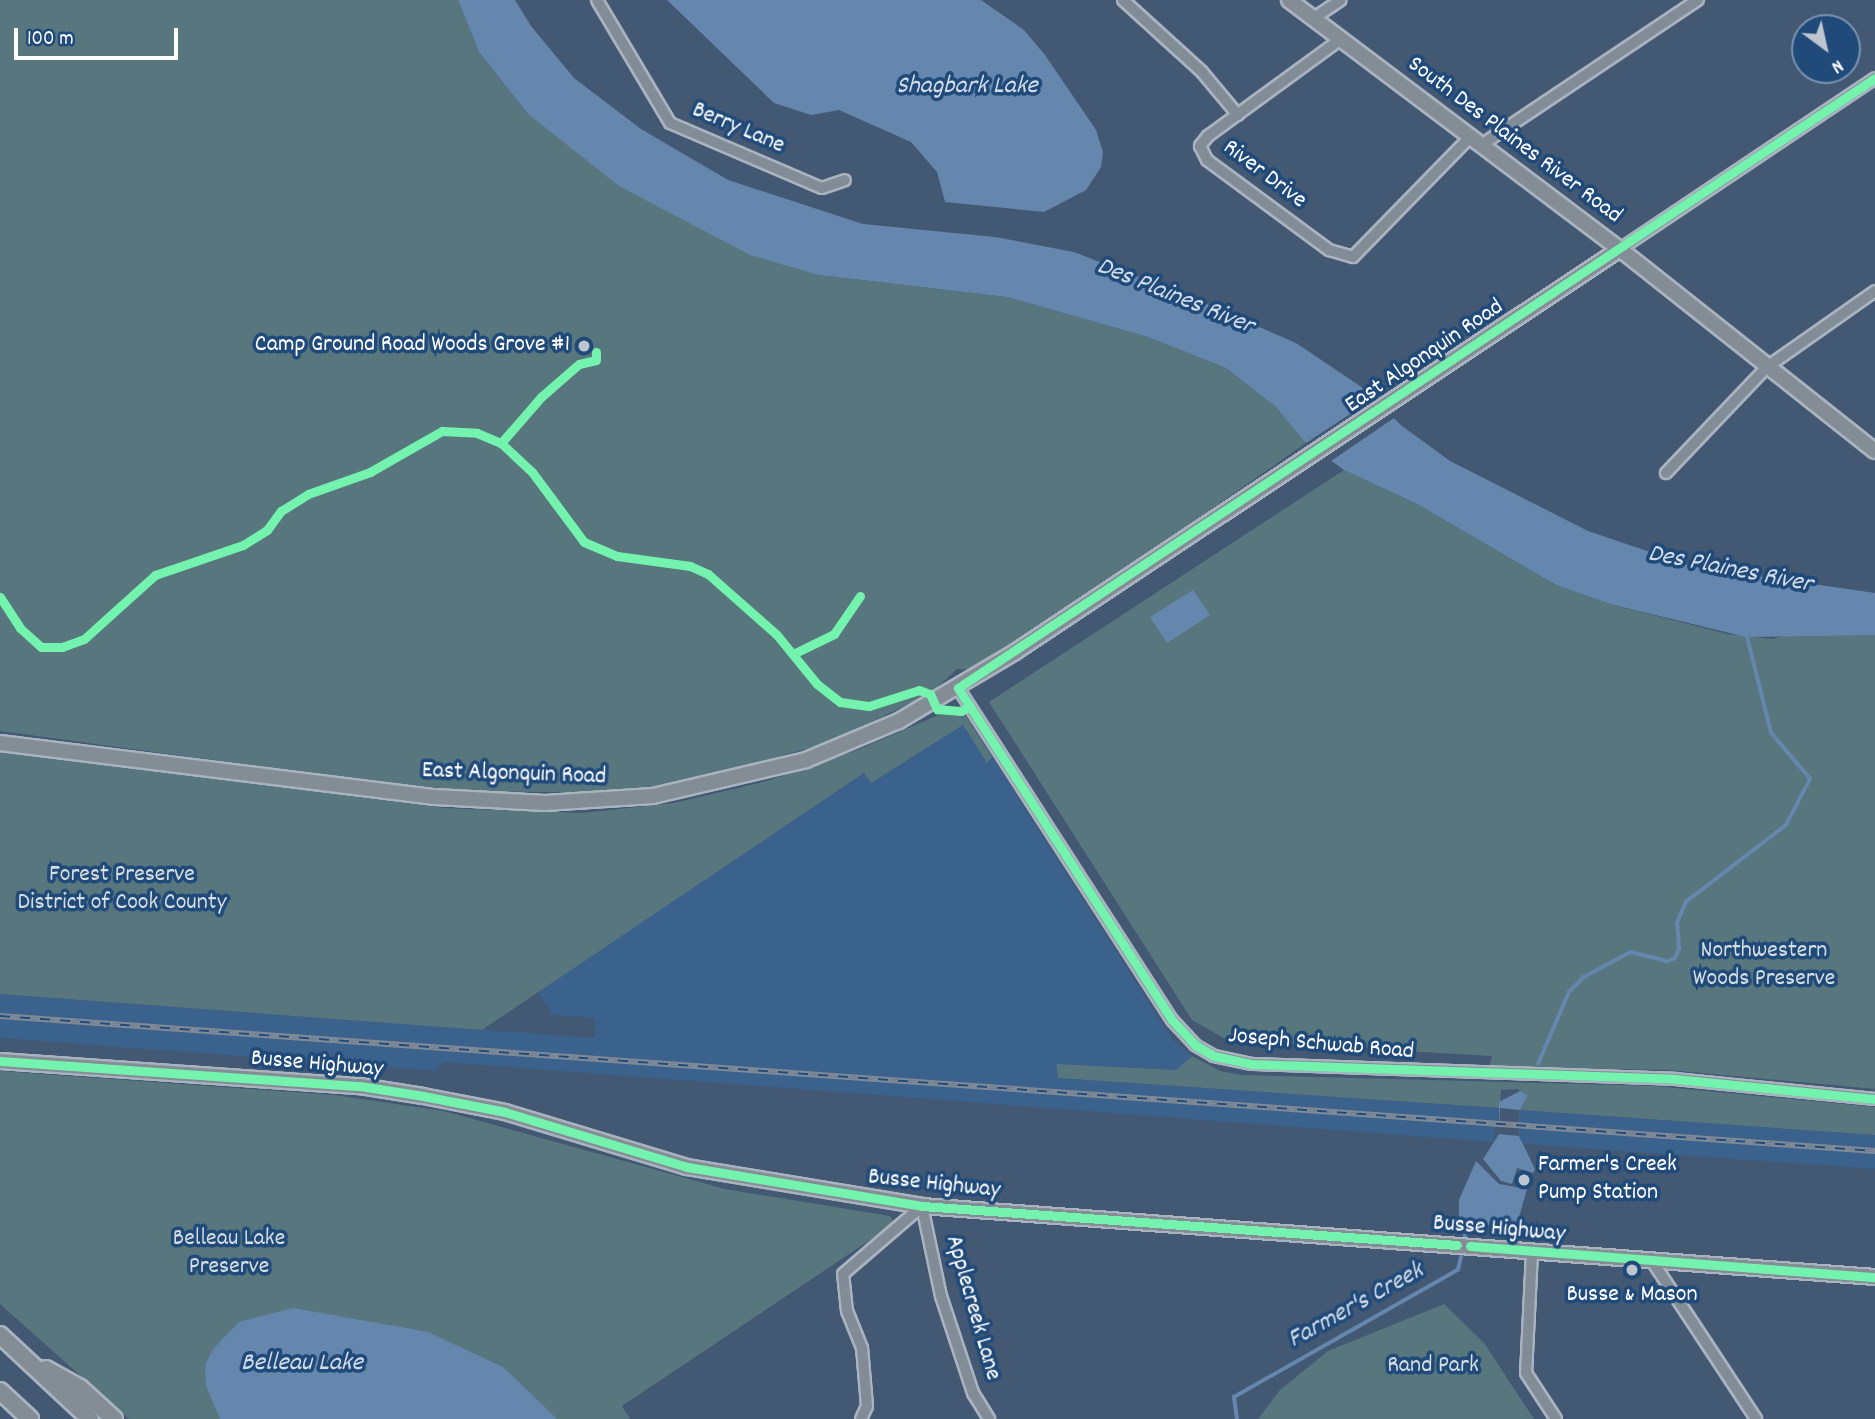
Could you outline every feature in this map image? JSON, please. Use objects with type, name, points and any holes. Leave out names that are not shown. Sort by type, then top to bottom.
[{"type":"highway","points":[[0,1335],[90,1419]]},
{"type":"highway","points":[[24,1357],[80,1388],[114,1419]]},
{"type":"highway","points":[[0,1391],[30,1419]]},
{"type":"main road","name":"South Des Plaines River Road","points":[[1289,0],[1620,249],[1875,451]]},
{"type":"main road","name":"East Algonquin Road","points":[[0,743],[435,797],[545,803],[618,801],[690,790],[806,760],[864,737],[958,688],[1620,249]]},
{"type":"main road","name":"Busse Highway","points":[[0,1061],[346,1085],[423,1096],[505,1112],[687,1167],[922,1206],[1875,1277]]},
{"type":"street","name":"Berry Lane","points":[[597,0],[670,123],[822,188],[845,180]]},
{"type":"street","points":[[1123,0],[1202,72],[1238,115]]},
{"type":"street","points":[[1314,19],[1341,0]]},
{"type":"street","points":[[1476,141],[1698,0]]},
{"type":"street","name":"River Drive","points":[[1341,40],[1199,146],[1207,160],[1329,250],[1353,257],[1476,141]]},
{"type":"street","name":"East Algonquin Road","points":[[1620,249],[1875,78]]},
{"type":"street","points":[[1666,474],[1767,368],[1875,291]]},
{"type":"street","name":"Joseph Schwab Road","points":[[958,688],[1172,1020],[1195,1045],[1214,1056],[1278,1065],[1675,1079],[1875,1099]]},
{"type":"street","points":[[861,1419],[867,1406],[862,1348],[847,1311],[843,1274],[922,1206]]},
{"type":"street","name":"Applecreek Lane","points":[[922,1206],[941,1296],[973,1393],[989,1419]]},
{"type":"street","points":[[1532,1252],[1526,1373],[1556,1419]]},
{"type":"street","points":[[1653,1261],[1756,1419]]},
{"type":"shaded area","points":[[966,716],[1172,1039],[1192,1056],[1176,1070],[1058,1064],[1058,1078],[1500,1108],[1493,1142],[443,1062],[437,1071],[0,1038],[0,994],[595,1038],[595,1018],[553,1015],[538,992],[910,742]]},
{"type":"shaded area","points":[[1520,1110],[1875,1135],[1875,1169],[1524,1144],[1519,1136]]},
{"type":"green space","points":[[0,0],[458,0],[479,52],[528,114],[565,142],[819,275],[1007,297],[1148,337],[1226,368],[1276,407],[1306,443],[1046,625],[971,670],[957,669],[930,694],[825,744],[677,784],[611,793],[476,791],[382,783],[0,731]]},
{"type":"green space","name":"Northwestern Woods Preserve","points":[[1344,470],[1417,504],[1556,585],[1610,604],[1727,634],[1772,639],[1788,634],[1875,635],[1875,1089],[1669,1070],[1489,1067],[1492,1056],[1229,1041],[1192,1020],[989,702]]},
{"type":"green space","name":"Forest Preserve District of Cook County","points":[[950,710],[966,716],[992,757],[987,763],[963,725],[871,783],[864,773],[482,1030],[0,994],[0,750],[444,808],[582,813],[674,803],[767,781],[860,749]]},
{"type":"green space","points":[[1192,1056],[1220,1071],[1242,1075],[1654,1086],[1875,1107],[1875,1135],[1520,1110],[1528,1095],[1517,1089],[1501,1090],[1500,1108],[1058,1078],[1057,1071],[1057,1064],[1176,1070]]},
{"type":"green space","name":"Belleau Lake Preserve","points":[[0,1071],[334,1095],[444,1111],[725,1189],[890,1216],[894,1224],[622,1406],[630,1419],[129,1419],[0,1304]]},
{"type":"green space","name":"Rand Park","points":[[1444,1304],[1484,1343],[1534,1419],[1258,1419],[1280,1390],[1328,1351]]},
{"type":"water","name":"Des Plaines River","points":[[458,0],[515,0],[531,26],[574,78],[641,129],[728,180],[863,224],[995,237],[1074,252],[1197,300],[1296,343],[1360,386],[1402,426],[1450,461],[1588,531],[1694,567],[1875,593],[1875,635],[1746,637],[1610,604],[1556,585],[1417,504],[1344,470],[1304,441],[1276,407],[1226,368],[1148,337],[1007,297],[819,275],[750,255],[619,186],[528,114],[479,52]]},
{"type":"water","name":"Shagbark Lake","points":[[667,0],[981,0],[1024,30],[1045,55],[1096,130],[1103,152],[1101,167],[1086,190],[1044,212],[945,202],[937,172],[911,142],[839,110],[811,115],[774,103]]},
{"type":"water","points":[[1193,590],[1210,615],[1167,643],[1150,617]]},
{"type":"water","points":[[1520,1091],[1528,1095],[1520,1110],[1519,1136],[1535,1169],[1533,1173],[1517,1168],[1512,1184],[1501,1181],[1483,1159],[1499,1134],[1499,1102]]},
{"type":"water","points":[[1476,1161],[1499,1184],[1527,1189],[1517,1224],[1509,1227],[1459,1223],[1459,1200]]},
{"type":"water","name":"Belleau Lake","points":[[293,1308],[428,1332],[503,1367],[557,1419],[220,1419],[206,1386],[205,1366],[213,1349],[239,1322]]},
{"type":"pier","points":[[1376,397],[1397,416],[1331,461],[1306,443]]},
{"type":"pier","points":[[1500,1108],[1520,1110],[1519,1136],[1499,1134]]},
{"type":"waterway","name":"Farmer's Creek","points":[[1538,1064],[1569,992],[1584,977],[1631,952],[1668,961],[1675,958],[1679,949],[1677,923],[1686,902],[1786,825],[1810,779],[1771,733],[1746,633]]},
{"type":"waterway","name":"Farmer's Creek","points":[[1464,1242],[1467,1222]]},
{"type":"waterway","name":"Farmer's Creek","points":[[1237,1419],[1234,1397],[1458,1270],[1463,1249]]},
{"type":"railway","points":[[0,1016],[1875,1151]]},
{"type":"cycle path","points":[[1875,78],[958,688],[1172,1020],[1195,1045],[1214,1056],[1252,1064],[1675,1079],[1875,1099]]},
{"type":"cycle path","points":[[501,443],[541,397],[579,364],[596,360],[596,352]]},
{"type":"cycle path","points":[[0,597],[20,628],[41,647],[62,647],[84,639],[155,575],[243,545],[267,530],[281,511],[308,494],[370,472],[442,431],[477,433],[501,443],[532,472],[584,542],[617,556],[690,566],[708,574],[777,635],[817,684],[840,702],[869,706],[919,690],[930,694],[937,709],[961,711],[970,706]]},
{"type":"cycle path","points":[[793,654],[834,634],[860,596]]},
{"type":"cycle path","points":[[0,1061],[360,1086],[505,1112],[687,1167],[922,1206],[1457,1245]]},
{"type":"cycle path","points":[[1470,1246],[1875,1277]]},
{"type":"place","name":"Camp Ground Road Woods Grove #1","points":[[584,346]]},
{"type":"place","name":"Farmer's Creek Pump Station","points":[[1524,1180]]},
{"type":"place","name":"Busse & Mason","points":[[1632,1270]]}]
